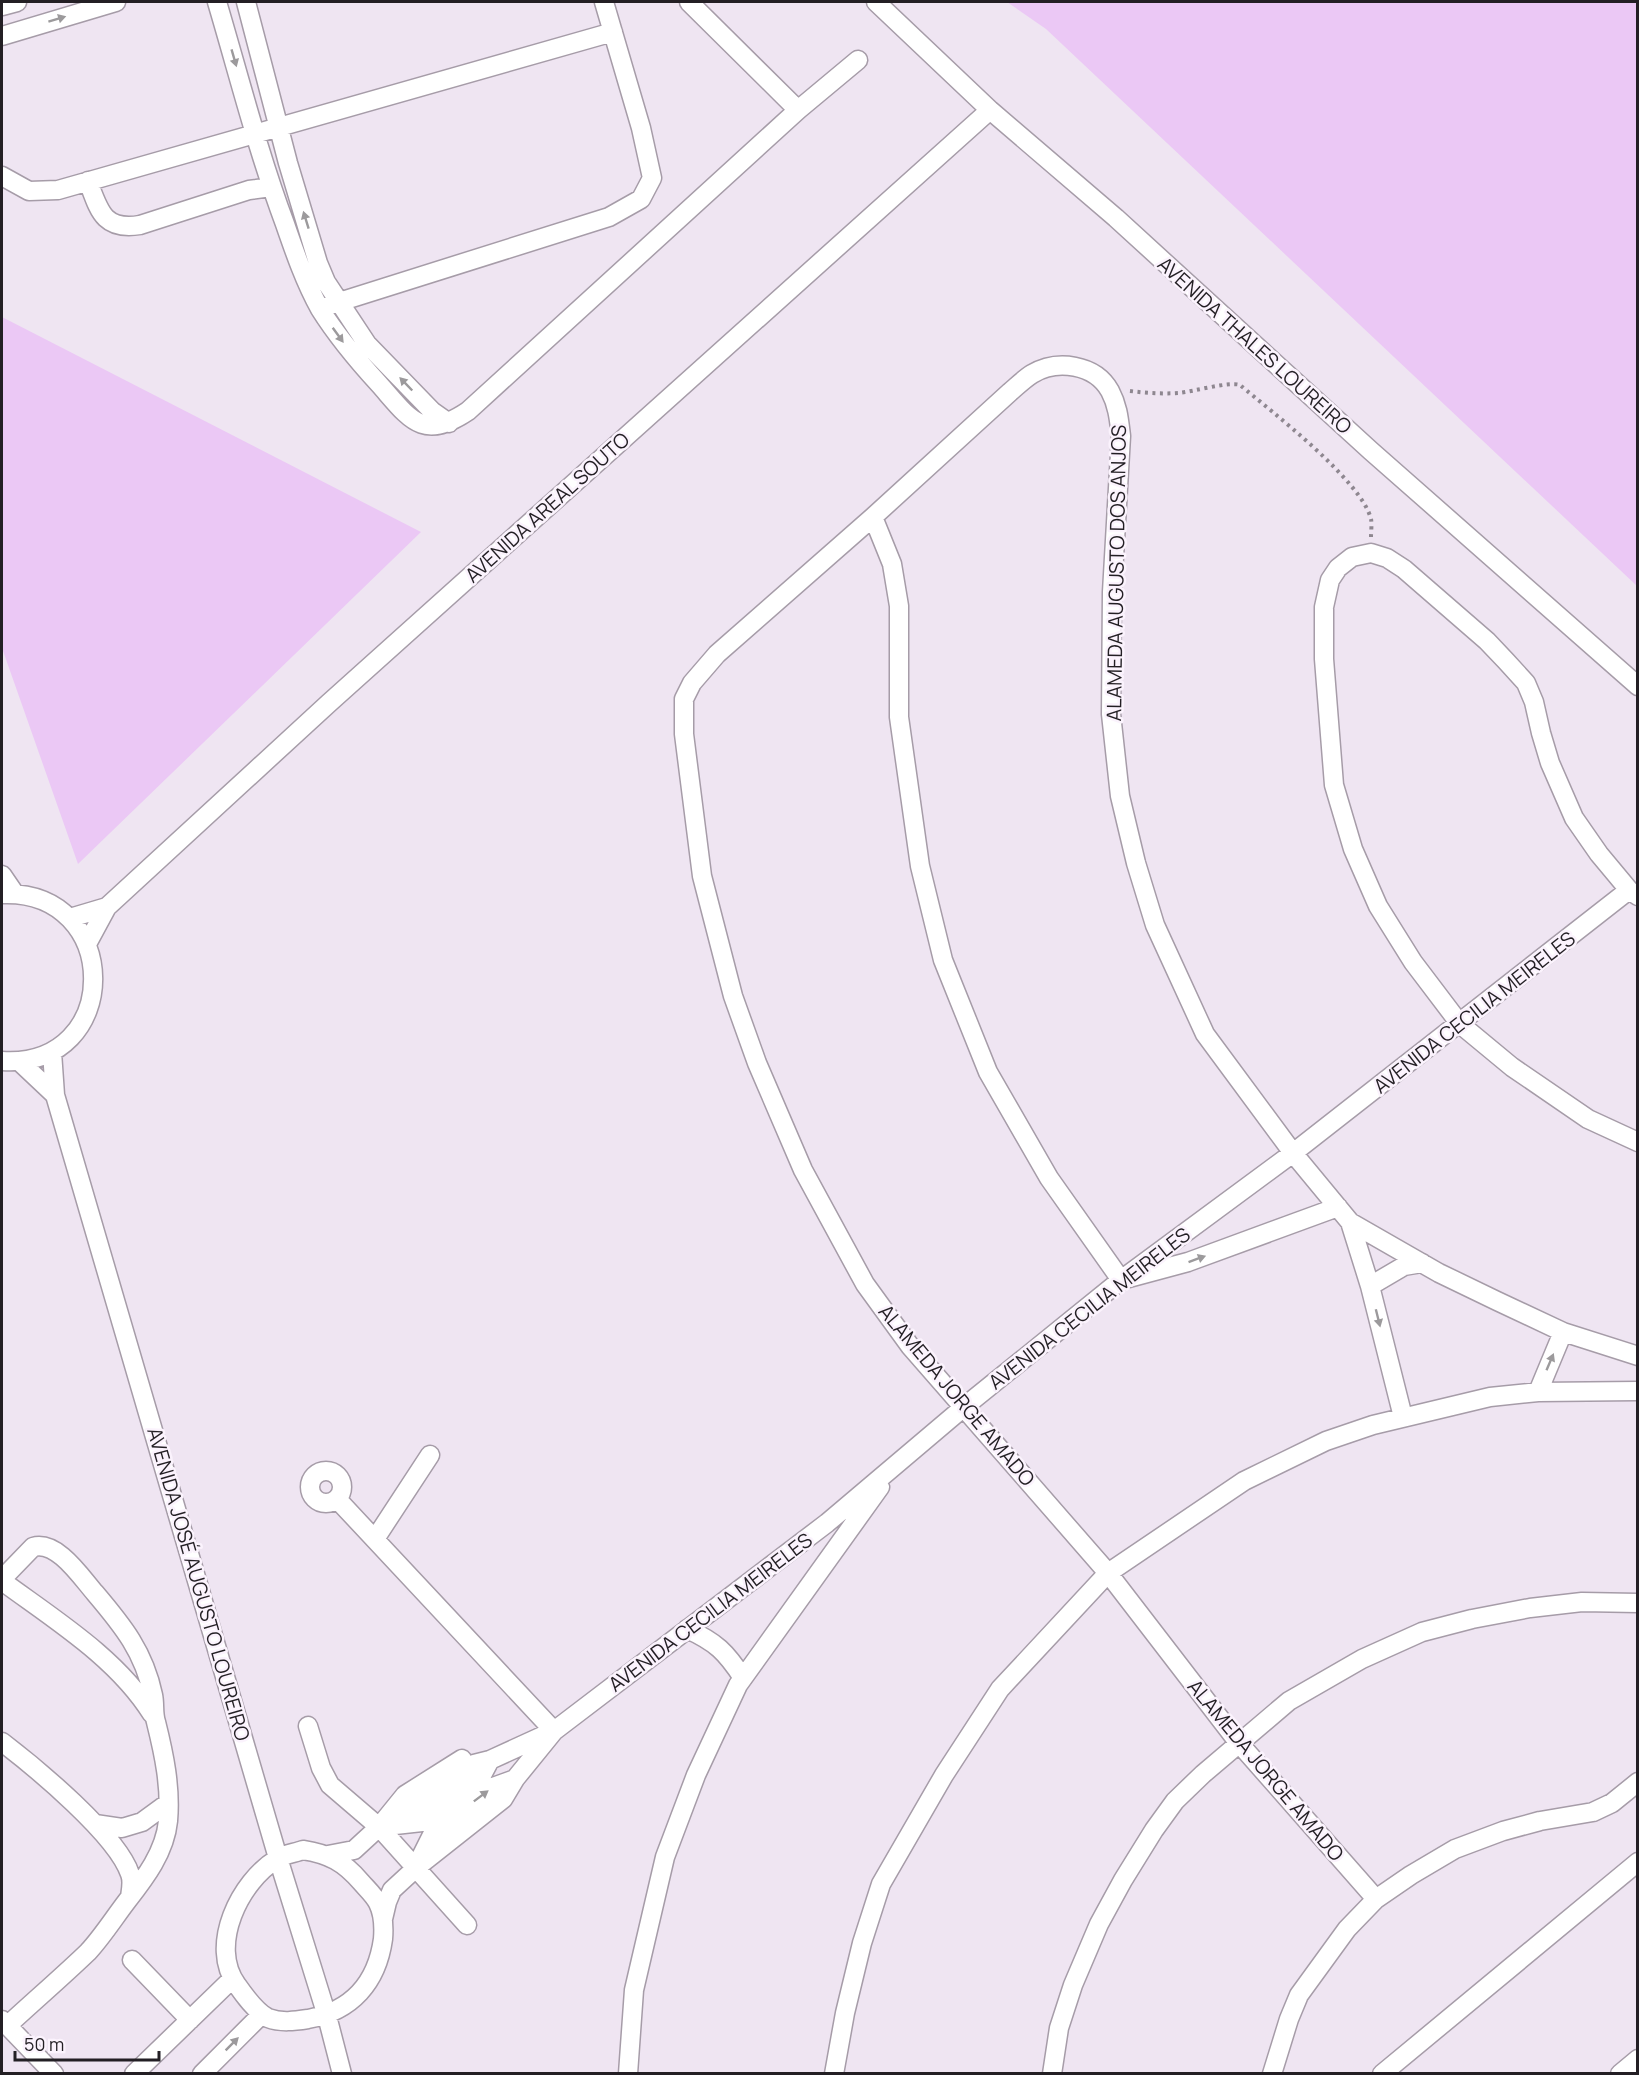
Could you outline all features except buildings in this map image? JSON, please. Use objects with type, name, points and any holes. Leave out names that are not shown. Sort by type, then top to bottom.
[{"type":"street","points":[[2,6],[17,2]]},
{"type":"street","points":[[2,36],[116,2]]},
{"type":"street","points":[[217,2],[271,187],[301,269],[320,308],[354,357],[403,412],[419,423],[433,426],[449,423],[468,411],[798,110],[858,60]]},
{"type":"street","points":[[246,2],[288,163],[318,263],[326,282],[367,344],[432,411],[449,423]]},
{"type":"street","points":[[320,308],[609,217],[641,199],[652,178],[604,2]]},
{"type":"street","points":[[688,2],[798,110]]},
{"type":"street","name":"AVENIDA THALES LOUREIRO","points":[[876,2],[990,111],[1116,219],[1371,451],[1638,686]]},
{"type":"street","points":[[2,176],[29,190],[58,190],[613,32]]},
{"type":"street","name":"AVENIDA AREAL SOUTO","points":[[87,944],[107,907],[329,703],[990,111]]},
{"type":"street","points":[[88,181],[99,210],[106,219],[117,226],[128,227],[249,190],[271,187]]},
{"type":"street","name":"ALAMEDA AUGUSTO DOS ANJOS","points":[[684,699],[692,683],[717,654],[1032,374],[1047,368],[1066,365],[1084,369],[1097,376],[1109,389],[1119,411],[1121,436],[1113,592],[1112,714],[1120,796],[1136,863],[1155,925],[1205,1034],[1293,1153],[1350,1221],[1422,1263],[1563,1332],[1638,1356]]},
{"type":"street","points":[[873,517],[892,564],[899,606],[900,717],[920,866],[944,960],[988,1072],[1049,1178],[1121,1280],[1188,1262],[1338,1207]]},
{"type":"street","points":[[1633,893],[1599,855],[1574,818],[1550,763],[1534,702],[1526,683],[1487,641],[1404,569],[1387,558],[1371,553],[1352,557],[1338,568],[1330,580],[1324,607],[1324,659],[1334,786],[1353,849],[1378,906],[1413,962],[1460,1024],[1512,1067],[1588,1119],[1638,1142]]},
{"type":"street","name":"ALAMEDA JORGE AMADO","points":[[684,699],[684,734],[702,876],[733,996],[757,1063],[803,1170],[865,1284],[910,1346],[1108,1572],[1238,1742],[1376,1899]]},
{"type":"street","points":[[2,875],[8,894],[38,899],[55,907],[70,918],[87,944],[94,968],[94,993],[86,1016],[72,1037],[52,1052],[37,1059],[11,1062]]},
{"type":"street","name":"AVENIDA CECILIA MEIRELES","points":[[446,1813],[467,1756],[490,1760],[554,1731],[827,1523],[964,1407],[1121,1280],[1293,1153],[1633,893]]},
{"type":"street","name":"AVENIDA AREAL SOUTO","points":[[70,918],[107,907]]},
{"type":"street","name":"AVENIDA JOSÉ AUGUSTO LOUREIRO","points":[[52,1052],[55,1095],[342,2073]]},
{"type":"street","points":[[11,1062],[55,1095]]},
{"type":"street","name":"ALAMEDA AUGUSTO DOS ANJOS","points":[[1350,1221],[1370,1286],[1403,1417]]},
{"type":"street","points":[[1370,1286],[1404,1266],[1422,1263]]},
{"type":"street","points":[[1538,1392],[1563,1332]]},
{"type":"street","points":[[834,2073],[845,2013],[862,1943],[881,1884],[944,1775],[1000,1689],[1108,1572],[1244,1481],[1326,1441],[1403,1417],[1490,1396],[1538,1392],[1638,1391]]},
{"type":"street","points":[[375,1539],[430,1455]]},
{"type":"street","points":[[628,2073],[634,1990],[665,1857],[696,1775],[743,1678],[897,1463]]},
{"type":"street","points":[[337,1499],[554,1731]]},
{"type":"street","points":[[54,2073],[4,2023],[89,1950],[130,1898],[153,1867],[166,1835],[168,1803],[165,1757],[155,1719],[153,1697],[137,1647],[118,1620],[66,1560],[51,1549],[40,1545],[33,1547],[2,1580],[56,1620],[118,1672],[139,1693],[155,1719]]},
{"type":"street","points":[[1052,2073],[1059,2028],[1073,1984],[1099,1924],[1154,1830],[1175,1802],[1238,1742],[1289,1701],[1362,1659],[1422,1632],[1472,1619],[1530,1608],[1582,1602],[1638,1603]]},
{"type":"street","points":[[687,1629],[708,1638],[723,1650],[743,1678]]},
{"type":"street","points":[[308,1726],[321,1768],[330,1785],[379,1827],[467,1925]]},
{"type":"street","name":"AVENIDA CECILIA MEIRELES","points":[[446,1813],[503,1799],[554,1731]]},
{"type":"street","points":[[2,1742],[95,1824],[118,1852],[131,1876],[130,1898]]},
{"type":"street","name":"AVENIDA CECILIA MEIRELES","points":[[446,1813],[482,1775],[490,1760]]},
{"type":"street","points":[[1272,2073],[1299,1995],[1347,1929],[1376,1899],[1455,1849],[1512,1828],[1593,1812],[1612,1803],[1638,1782]]},
{"type":"street","points":[[328,1855],[354,1850],[379,1827],[405,1795],[446,1813]]},
{"type":"street","points":[[95,1824],[122,1828],[142,1822],[168,1803]]},
{"type":"street","points":[[379,1827],[422,1822],[446,1813]]},
{"type":"street","points":[[383,1919],[371,1893],[346,1866],[328,1855],[303,1850],[278,1858],[247,1887],[235,1905],[226,1944],[227,1962],[232,1979],[261,2014],[291,2022],[327,2016],[356,1996],[370,1980],[380,1960],[383,1919],[392,1890],[417,1867],[446,1813]]},
{"type":"street","points":[[1382,2073],[1638,1862]]},
{"type":"street","points":[[132,1960],[190,2020]]},
{"type":"street","points":[[134,2073],[232,1979]]},
{"type":"street","points":[[202,2073],[261,2014]]},
{"type":"street","points":[[1620,2073],[1638,2059]]},
{"type":"path","points":[[1109,389],[1175,393],[1212,388],[1232,382],[1240,385],[1321,454],[1349,483],[1363,501],[1371,519],[1371,553]]},
{"type":"shaded area","points":[[1007,2],[1637,2],[1637,586],[1046,29]]},
{"type":"shaded area","points":[[2,317],[421,532],[78,864],[2,648]]}]
